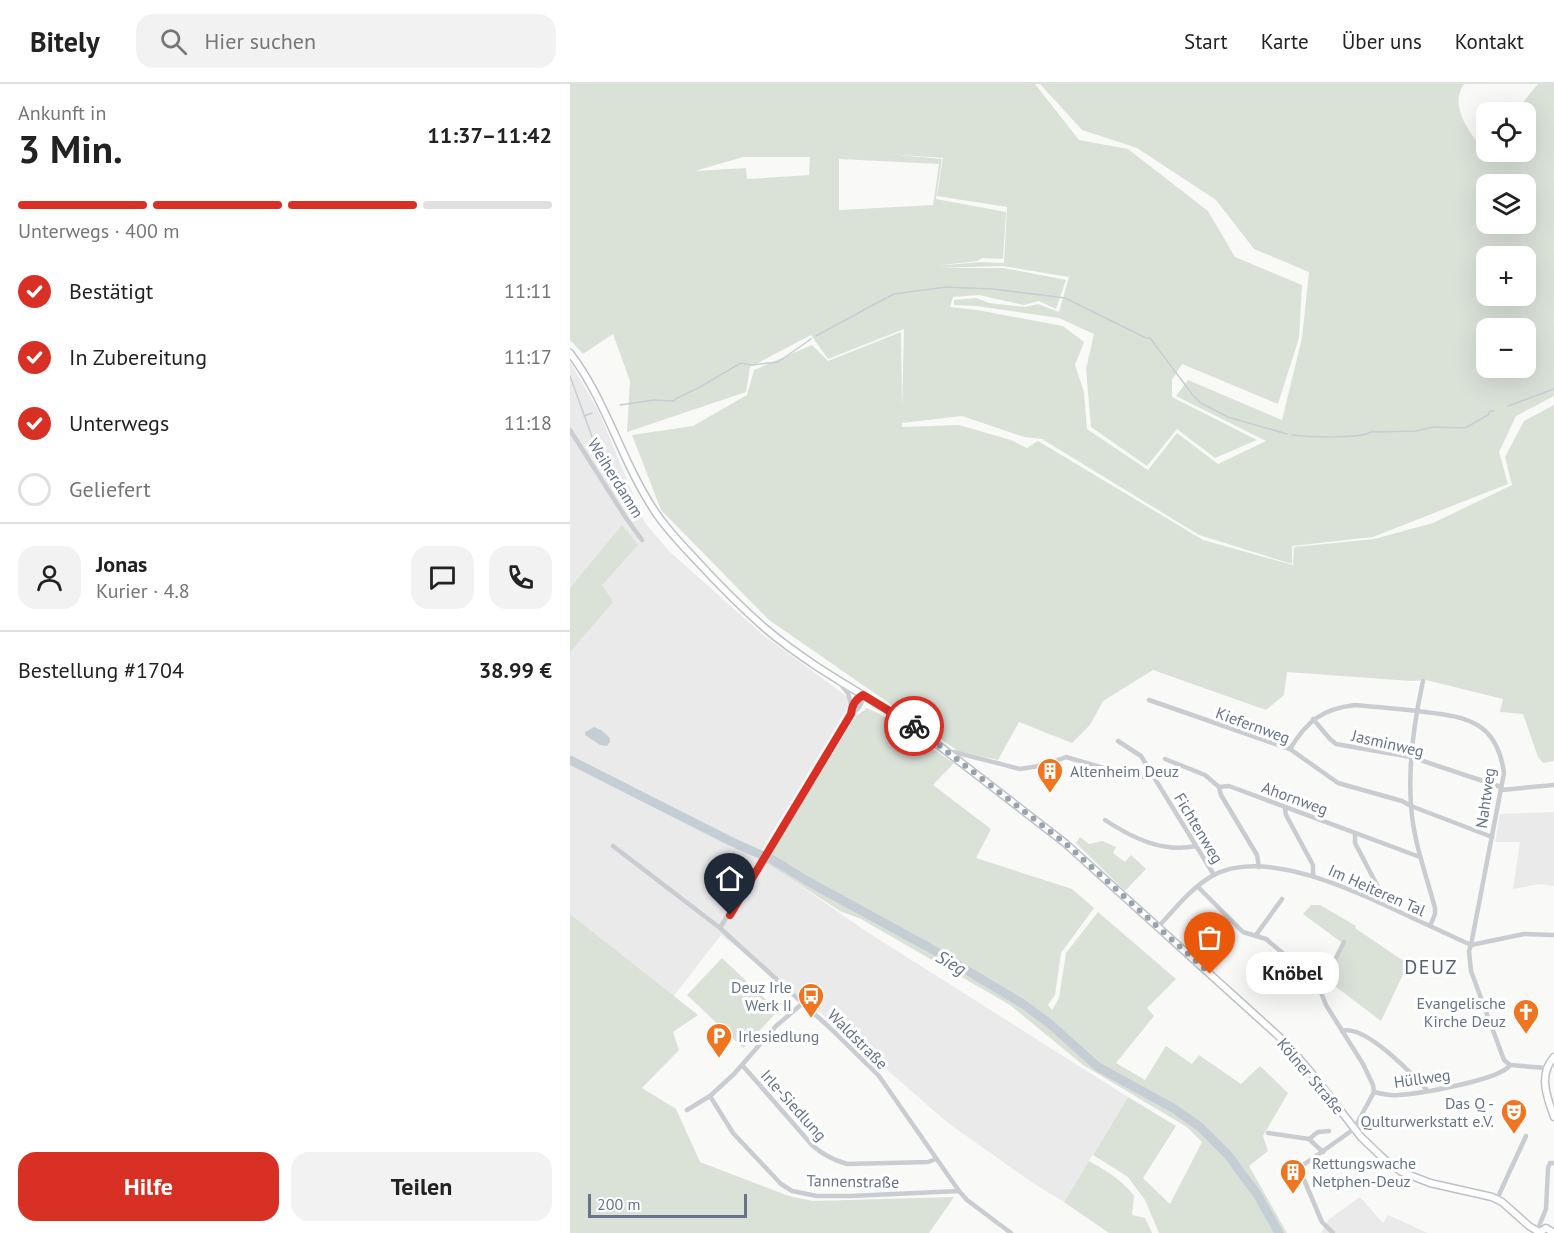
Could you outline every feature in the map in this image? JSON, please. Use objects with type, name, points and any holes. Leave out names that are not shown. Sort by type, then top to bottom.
[{"type":"main road","name":"Kölner Straße","points":[[570,353],[578,363],[603,409],[644,493],[668,528],[711,576],[767,629],[890,713],[910,733],[935,744],[948,753],[1056,836],[1296,1054],[1354,1129],[1379,1156],[1402,1172],[1430,1184],[1482,1193],[1497,1199],[1538,1232]]},
{"type":"main road","points":[[1554,1057],[1546,1068],[1545,1078],[1546,1099],[1554,1117]]},
{"type":"main road","points":[[1538,1232],[1546,1228],[1554,1232]]},
{"type":"street","name":"Weiherdamm","points":[[570,430],[642,540]]},
{"type":"street","points":[[720,928],[763,861],[851,711],[848,693],[835,677]]},
{"type":"street","points":[[1424,681],[1416,711],[1411,757],[1411,806],[1420,857],[1435,908],[1430,926]]},
{"type":"street","points":[[851,711],[858,709],[863,695]]},
{"type":"street","name":"Kiefernweg","points":[[1149,700],[1290,749],[1338,783],[1402,801],[1492,837]]},
{"type":"street","name":"Nahtweg","points":[[1290,749],[1313,719],[1334,709],[1355,705],[1459,716],[1481,726],[1492,738],[1502,761],[1504,773],[1469,951],[1471,971],[1502,1057],[1510,1065]]},
{"type":"street","name":"Jasminweg","points":[[1313,719],[1336,744],[1411,757],[1501,789]]},
{"type":"street","name":"Fichtenweg","points":[[1118,741],[1137,751],[1214,875]]},
{"type":"street","points":[[948,753],[954,752],[1020,769],[1045,765],[1064,756],[1135,777],[1154,777]]},
{"type":"street","name":"Ahornweg","points":[[1165,759],[1205,776],[1219,788],[1229,786],[1285,809],[1420,857]]},
{"type":"street","points":[[1501,789],[1554,785]]},
{"type":"street","points":[[1219,788],[1257,855],[1259,867]]},
{"type":"street","points":[[1285,809],[1312,865],[1313,876]]},
{"type":"street","points":[[1106,820],[1156,846],[1176,848],[1196,846]]},
{"type":"street","points":[[1355,834],[1355,843],[1378,887],[1379,902]]},
{"type":"street","name":"Waldstraße","points":[[613,846],[720,928],[879,1076],[958,1191],[1011,1233]]},
{"type":"street","name":"Im Heiteren Tal","points":[[1158,927],[1198,887],[1214,875],[1236,869],[1259,867],[1313,876],[1379,902],[1471,945]]},
{"type":"street","points":[[1198,887],[1243,932],[1266,939],[1296,963],[1320,990],[1326,1005],[1363,1064],[1373,1084],[1374,1092]]},
{"type":"street","points":[[1256,935],[1282,899]]},
{"type":"street","points":[[1471,945],[1524,934],[1554,935]]},
{"type":"street","points":[[1320,990],[1344,942]]},
{"type":"street","name":"Irle-Siedlung","points":[[710,1096],[743,1066],[776,1026],[803,1003]]},
{"type":"street","points":[[1342,1031],[1348,1029],[1374,1042],[1402,1064],[1427,1090]]},
{"type":"street","points":[[1510,1065],[1546,1068]]},
{"type":"street","name":"Hüllweg","points":[[1354,1129],[1374,1092],[1397,1096],[1491,1077],[1507,1070],[1510,1065]]},
{"type":"street","name":"Irle-Siedlung","points":[[743,1066],[812,1145],[835,1161],[847,1164],[928,1162],[936,1159]]},
{"type":"street","points":[[687,1110],[710,1096]]},
{"type":"street","name":"Tannenstraße","points":[[710,1096],[733,1133],[781,1184],[792,1191],[817,1196],[851,1196],[958,1191]]},
{"type":"street","points":[[1333,1233],[1322,1222],[1299,1168],[1354,1129]]},
{"type":"street","points":[[1309,1139],[1318,1132],[1329,1131]]},
{"type":"street","points":[[1268,1133],[1309,1139],[1323,1152]]},
{"type":"street","points":[[1497,1199],[1526,1136]]},
{"type":"street","points":[[1538,1232],[1546,1209],[1548,1168],[1550,1163],[1554,1163]]},
{"type":"shaded area","points":[[570,84],[1035,84],[1079,140],[1128,149],[1208,211],[1235,257],[1302,285],[1299,338],[1278,404],[1182,364],[1172,380],[1172,397],[1257,440],[1215,458],[1177,429],[1147,466],[1091,427],[1086,369],[1094,334],[1059,318],[954,305],[954,300],[976,298],[989,303],[1025,307],[1038,304],[1059,312],[1069,277],[1003,266],[938,268],[1004,268],[1066,280],[1056,309],[1039,301],[1024,305],[979,295],[953,297],[950,307],[1063,326],[1084,342],[1075,365],[1084,392],[1087,429],[1148,470],[1177,433],[1218,464],[1266,441],[1176,396],[1188,380],[1282,420],[1302,338],[1309,272],[1254,249],[1216,200],[1137,148],[1082,130],[1040,84],[1464,84],[1458,100],[1459,108],[1476,140],[1476,162],[1536,162],[1536,102],[1523,102],[1538,84],[1554,84],[1554,396],[1516,416],[1499,452],[1508,484],[1373,537],[1292,546],[1292,564],[1199,535],[1042,439],[1024,437],[962,416],[902,423],[902,427],[959,425],[1011,440],[1027,448],[1038,441],[1203,540],[1293,565],[1294,547],[1374,539],[1433,523],[1512,485],[1505,457],[1524,421],[1554,405],[1554,761],[1543,763],[1538,757],[1523,714],[1500,712],[1503,699],[1426,680],[1411,681],[1287,672],[1284,695],[1266,710],[1153,670],[1103,701],[1090,725],[1072,743],[1019,722],[998,760],[958,751],[769,620],[661,510],[632,435],[693,426],[747,395],[754,370],[812,345],[828,361],[901,332],[902,408],[904,329],[828,359],[811,335],[750,367],[746,392],[627,432],[630,381],[613,334],[583,354],[570,340]],"holes":[[[888,154],[943,158],[937,196],[1007,207],[1004,263],[981,262],[934,266],[978,261],[982,258],[1003,259],[1006,212],[936,199],[942,159]],[[743,157],[810,157],[809,175],[747,179],[746,168],[695,171]],[[839,159],[939,164],[933,205],[839,210]]]},
{"type":"shaded area","points":[[570,362],[598,410],[645,523],[668,550],[763,635],[852,700],[758,856],[864,930],[1128,1097],[1064,1202],[948,1123],[838,1027],[721,935],[673,997],[570,914]]},
{"type":"shaded area","points":[[622,525],[638,545],[602,585],[613,602],[570,652],[570,588]]},
{"type":"shaded area","points":[[867,708],[954,763],[933,785],[991,829],[976,858],[1072,889],[1094,908],[1061,953],[1055,995],[1048,1005],[1052,1010],[1059,998],[1066,953],[1098,912],[1176,979],[1147,1008],[1154,1016],[1116,1063],[1145,1080],[1166,1046],[1192,1064],[1199,1055],[1241,1084],[1260,1066],[1288,1093],[1263,1136],[1268,1151],[1249,1166],[1287,1233],[1159,1233],[1145,1200],[1128,1177],[1093,1155],[1128,1097],[1176,1126],[1143,1178],[1170,1204],[1202,1142],[1187,1127],[1083,1065],[1010,1005],[861,919],[840,911],[765,862],[856,716]]},
{"type":"shaded area","points":[[594,727],[610,738],[607,746],[600,745],[585,735],[585,732]]},
{"type":"shaded area","points":[[1554,812],[1554,886],[1539,884],[1513,889],[1520,842],[1495,842],[1500,814]]},
{"type":"shaded area","points":[[1080,837],[1089,844],[1102,841],[1116,847],[1113,853],[1125,862],[1131,855],[1146,869],[1125,891],[1076,843]]},
{"type":"shaded area","points":[[1311,905],[1320,905],[1356,926],[1355,928],[1408,964],[1381,1021],[1327,980],[1345,945],[1303,914]]},
{"type":"shaded area","points":[[570,914],[698,1015],[673,1032],[679,1050],[642,1088],[676,1109],[700,1162],[789,1196],[813,1201],[954,1197],[929,1233],[570,1233]]},
{"type":"shaded area","points":[[722,958],[778,1011],[743,1048],[687,995]]},
{"type":"shaded area","points":[[1089,1161],[1114,1176],[1129,1190],[1134,1196],[1132,1215],[1145,1218],[1152,1233],[1109,1233],[1064,1202]]},
{"type":"shaded area","points":[[1360,1197],[1383,1223],[1388,1215],[1428,1233],[1321,1233],[1328,1220]]},
{"type":"waterway","points":[[888,297],[894,294],[946,287],[993,289],[1065,298],[1150,338],[1201,403],[1228,417],[1287,434]]},
{"type":"waterway","points":[[816,336],[886,298]]},
{"type":"waterway","points":[[620,405],[654,400],[674,401],[741,363],[752,365],[778,362],[811,339]]},
{"type":"waterway","points":[[570,376],[599,456],[617,474]]},
{"type":"waterway","points":[[1508,406],[1554,389]]},
{"type":"waterway","points":[[1292,435],[1345,437],[1371,432],[1416,431],[1433,427],[1465,428],[1488,415],[1490,411],[1494,411]]},
{"type":"waterway","points":[[584,416],[592,413]]},
{"type":"waterway","name":"Sieg","points":[[570,760],[732,842],[773,860],[928,947],[1023,1004],[1050,1024],[1098,1067],[1173,1108],[1200,1127],[1228,1155],[1257,1194],[1279,1233]]},
{"type":"way so far","points":[[914,726],[1065,843],[1210,974]]},
{"type":"place","name":"Altenheim Deuz","points":[[1050,794]]},
{"type":"place","name":"Knöbel","points":[[1210,974]]},
{"type":"place","name":"Deuz Irle Werk II","points":[[811,1019]]},
{"type":"place","name":"Evangelische Kirche Deuz","points":[[1526,1035]]},
{"type":"place","name":"Irlesiedlung","points":[[719,1059]]},
{"type":"place","name":"Das Q - Qulturwerkstatt e.V.","points":[[1514,1135]]},
{"type":"place","name":"Rettungswache Netphen-Deuz","points":[[1293,1195]]},
{"type":"district","name":"DEUZ","points":[[1431,967]]},
{"type":"route","points":[[730,915],[851,714],[852,706],[857,699],[863,695],[914,726]]}]
